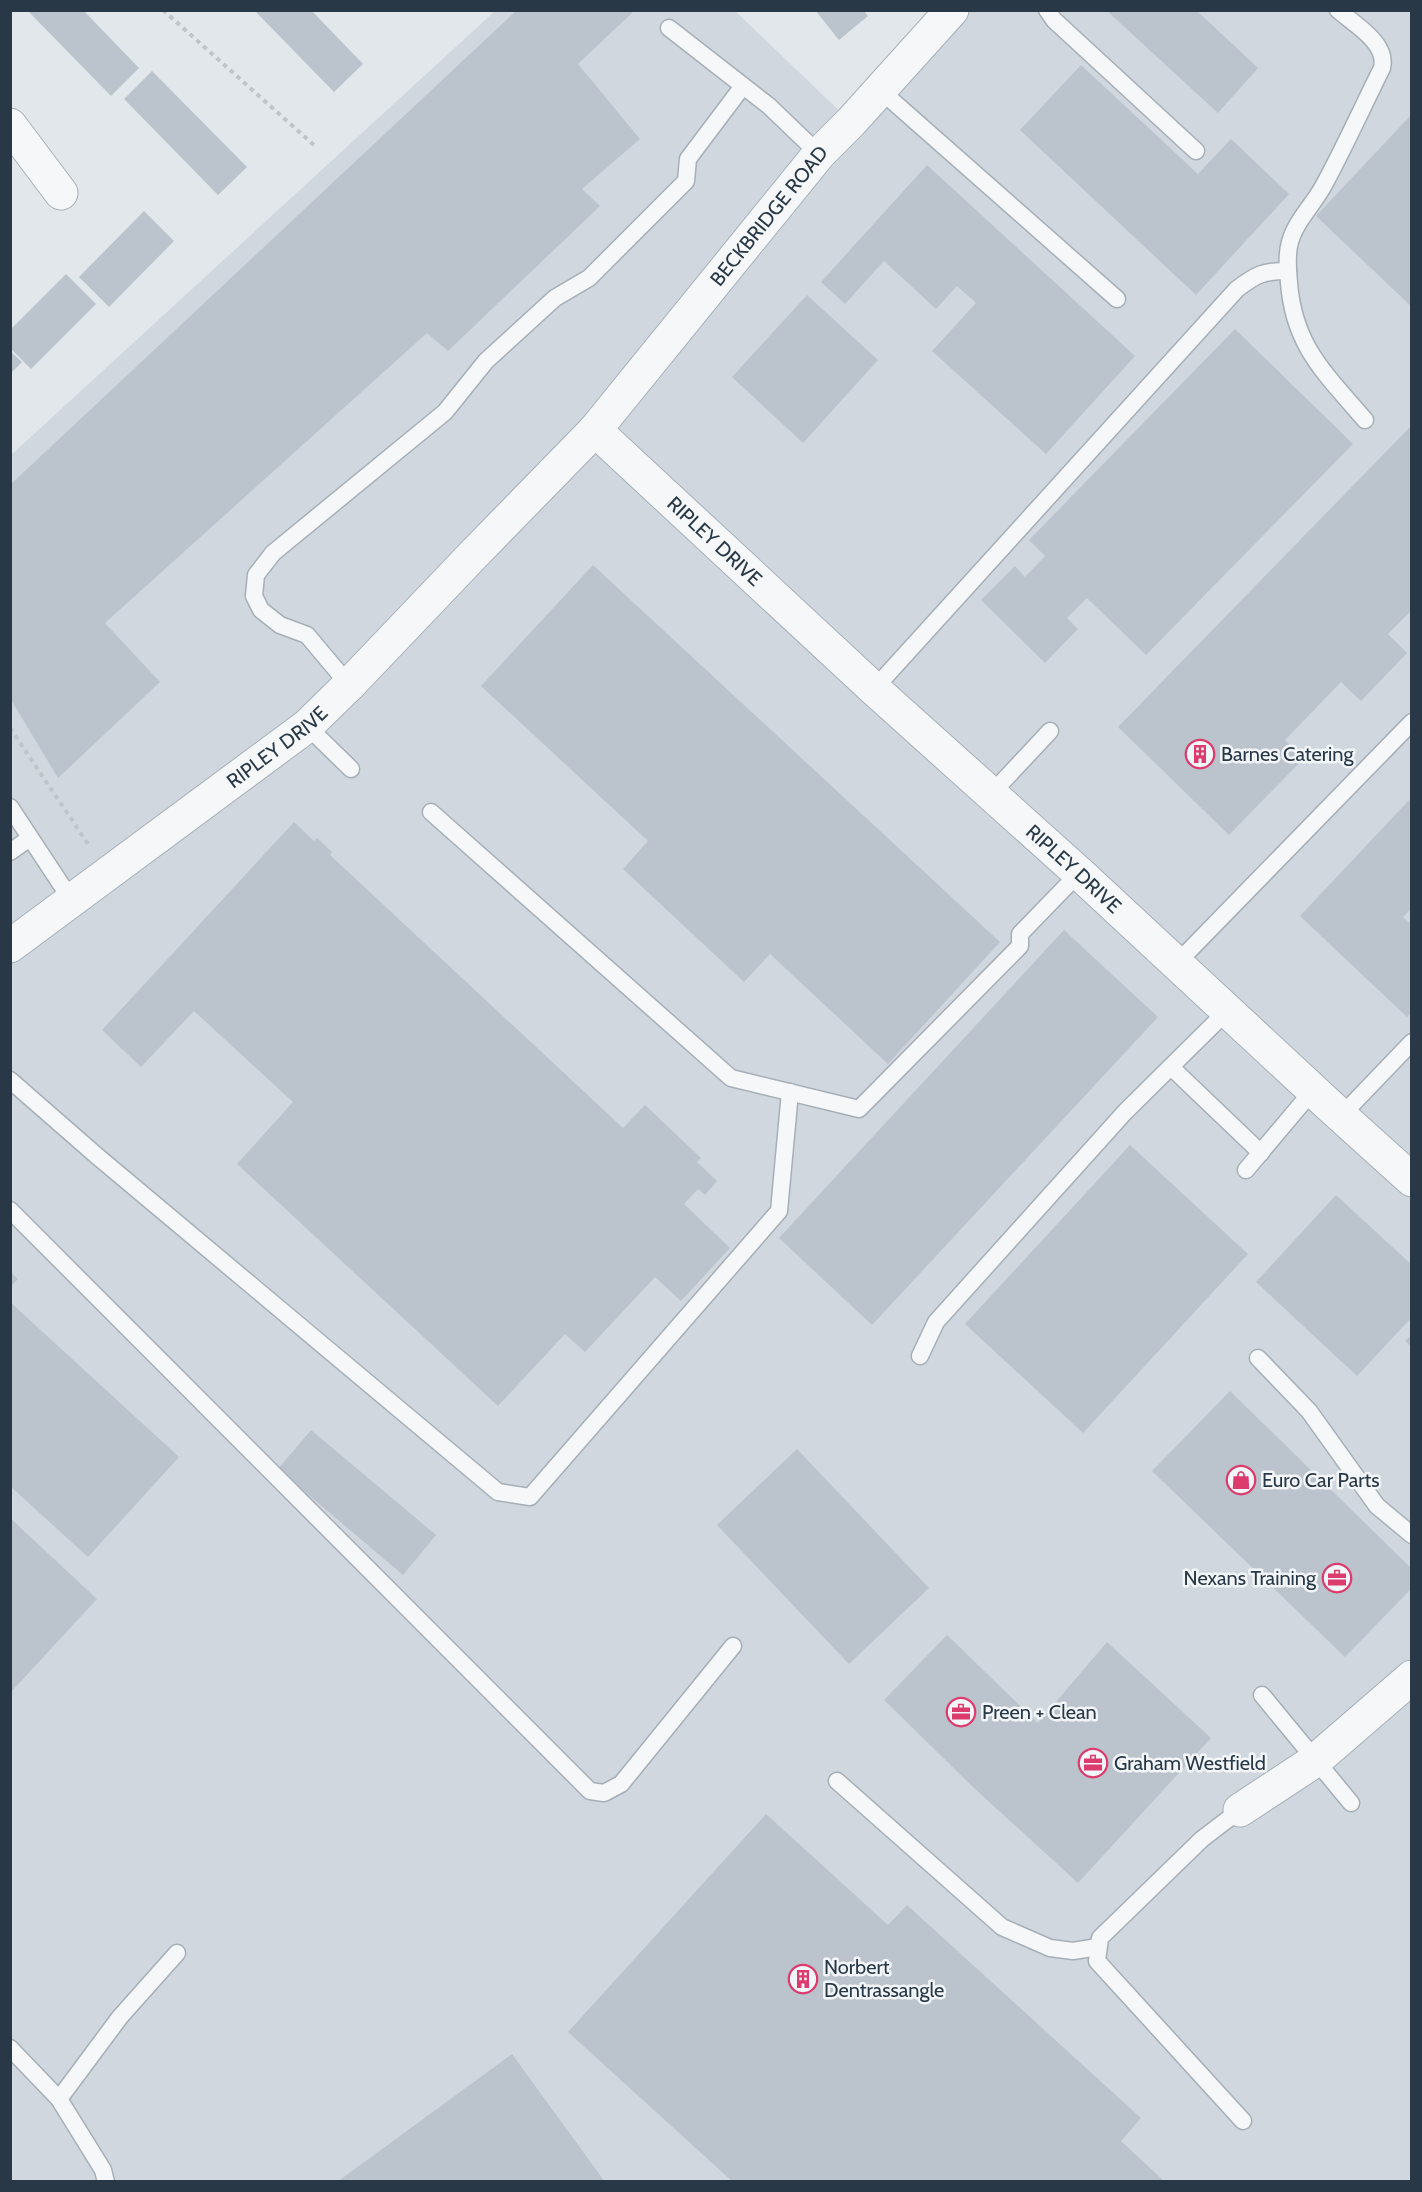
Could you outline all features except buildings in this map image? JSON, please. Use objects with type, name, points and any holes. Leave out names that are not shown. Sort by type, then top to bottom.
[{"type":"street","name":"BECKBRIDGE ROAD","points":[[595,430],[819,154],[952,10]]},
{"type":"street","points":[[10,125],[61,193]]},
{"type":"street","name":"RIPLEY DRIVE","points":[[10,946],[307,726],[595,430],[874,689],[1178,963],[1341,1116],[1408,1170]]},
{"type":"street","points":[[1240,1810],[1316,1760],[1412,1677]]},
{"type":"lane","points":[[1047,10],[1054,20],[1196,151]]},
{"type":"lane","points":[[1338,10],[1380,47],[1384,59],[1382,68],[1324,186],[1298,224],[1290,242],[1288,271],[1295,321],[1313,359],[1365,420]]},
{"type":"lane","points":[[669,28],[783,118],[819,154]]},
{"type":"lane","points":[[349,685],[307,635],[280,625],[261,610],[254,596],[256,575],[273,553],[445,412],[486,361],[555,298],[589,278],[686,181],[688,159],[743,86]]},
{"type":"lane","points":[[880,90],[1117,299]]},
{"type":"lane","points":[[874,689],[1237,289],[1257,274],[1288,271]]},
{"type":"lane","points":[[1178,963],[1412,722]]},
{"type":"lane","points":[[307,726],[351,770]]},
{"type":"lane","points":[[992,794],[1050,731]]},
{"type":"lane","points":[[10,807],[72,901]]},
{"type":"lane","points":[[431,812],[731,1078],[859,1109],[1020,946],[1020,934],[1079,873]]},
{"type":"lane","points":[[10,852],[30,838]]},
{"type":"lane","points":[[920,1356],[936,1322],[1125,1112],[1228,1010]]},
{"type":"lane","points":[[1341,1116],[1412,1042]]},
{"type":"lane","points":[[1171,1067],[1261,1153]]},
{"type":"lane","points":[[10,1080],[97,1156],[498,1492],[530,1497],[779,1211],[790,1092]]},
{"type":"lane","points":[[1246,1170],[1314,1089]]},
{"type":"lane","points":[[10,1210],[590,1791],[604,1793],[621,1784],[733,1646]]},
{"type":"lane","points":[[1258,1358],[1309,1411],[1377,1506],[1412,1535]]},
{"type":"lane","points":[[1262,1695],[1351,1803]]},
{"type":"lane","points":[[837,1781],[1002,1927],[1050,1948],[1073,1951],[1098,1947]]},
{"type":"lane","points":[[1240,1810],[1202,1839],[1100,1938],[1097,1960],[1243,2121]]},
{"type":"lane","points":[[59,2099],[120,2017],[177,1953]]},
{"type":"lane","points":[[10,2048],[59,2099],[103,2170],[106,2181]]},
{"type":"path","points":[[163,10],[316,147]]},
{"type":"path","points":[[10,728],[109,874]]},
{"type":"shaded area","points":[[495,11],[735,11],[851,122],[952,11],[1411,11],[1411,2181],[11,2181],[10,456]]},
{"type":"place","name":"Barnes Catering","points":[[1200,754]]},
{"type":"place","name":"Euro Car Parts","points":[[1241,1480]]},
{"type":"place","name":"Nexans Training","points":[[1337,1578]]},
{"type":"place","name":"Preen + Clean","points":[[961,1712]]},
{"type":"place","name":"Graham Westfield","points":[[1093,1763]]},
{"type":"place","name":"Norbert Dentrassangle","points":[[803,1979]]}]
